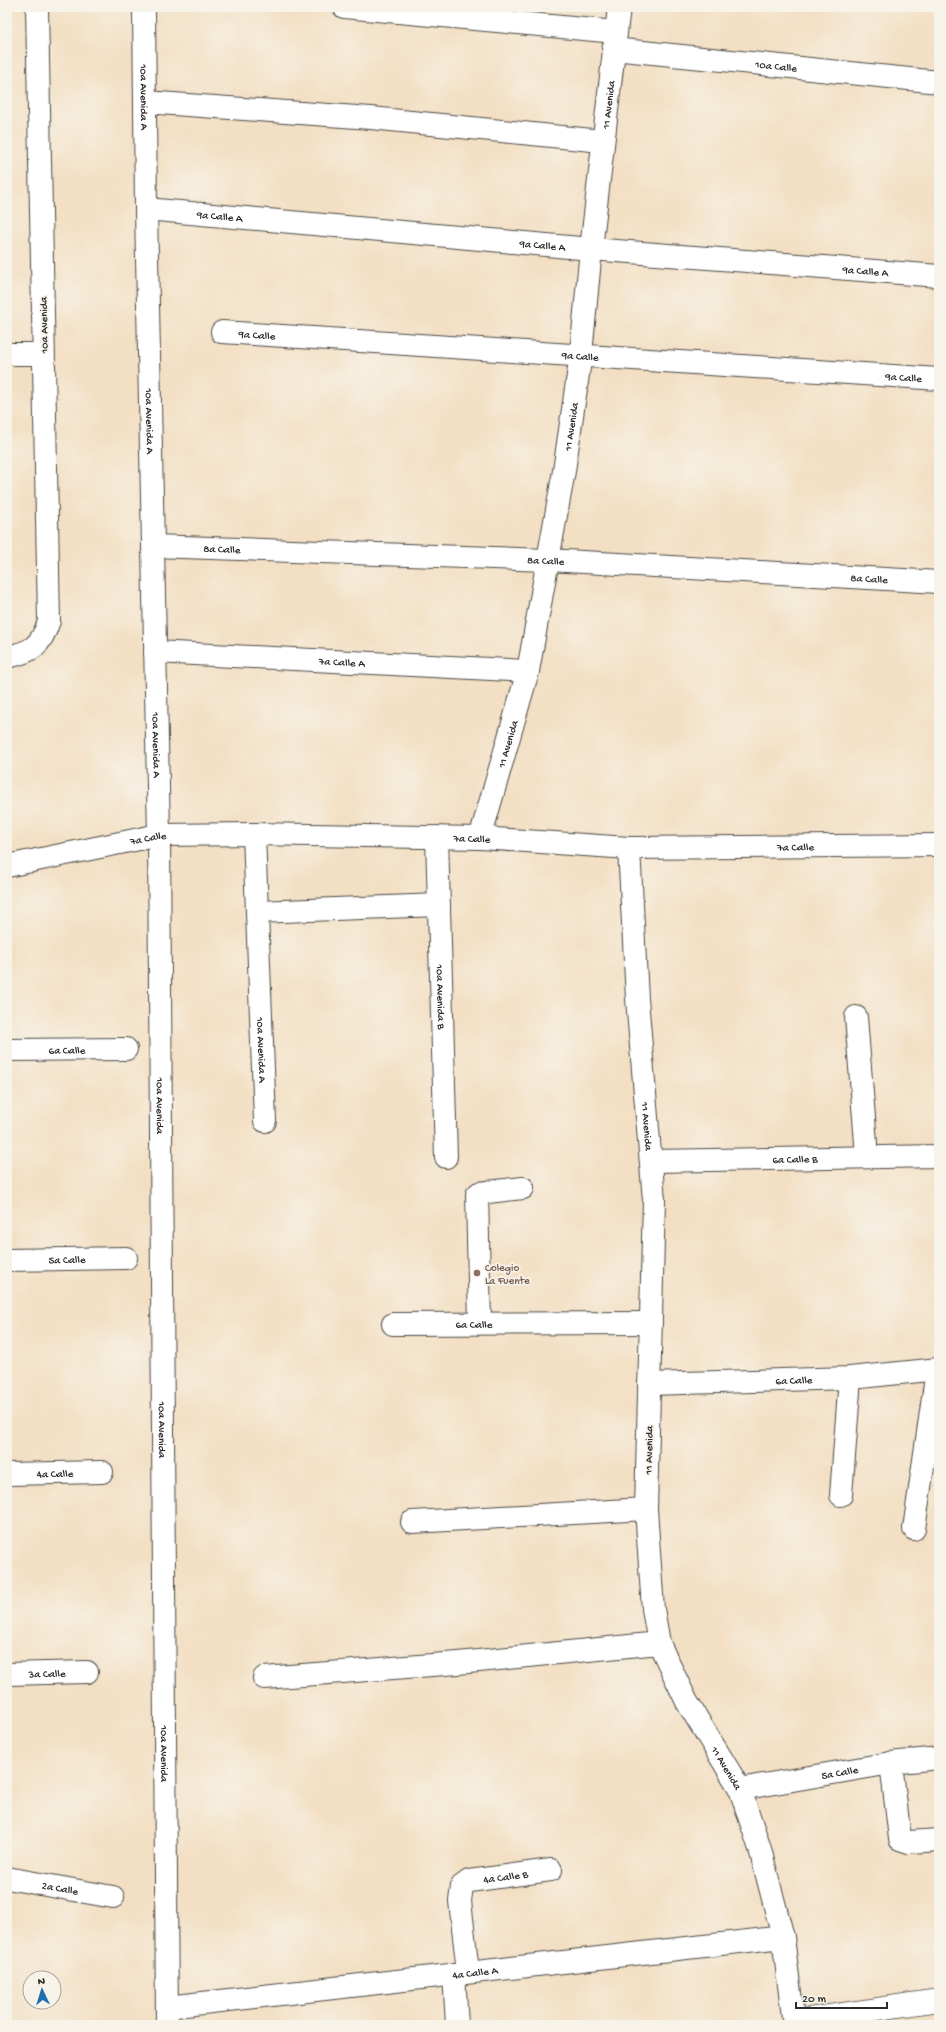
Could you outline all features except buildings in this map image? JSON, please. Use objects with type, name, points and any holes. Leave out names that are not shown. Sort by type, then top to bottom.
[{"type":"street","name":"10a Avenida","points":[[7,657],[24,654],[41,642],[49,621],[37,7]]},
{"type":"street","name":"10a Avenida A","points":[[144,7],[154,652],[159,835]]},
{"type":"street","name":"10a Calle","points":[[344,7],[939,82]]},
{"type":"street","name":"11 Avenida","points":[[480,838],[528,671],[564,471],[581,354],[602,141],[619,7]]},
{"type":"street","points":[[145,102],[371,118],[602,141]]},
{"type":"street","name":"9a Calle A","points":[[146,209],[591,249],[939,276]]},
{"type":"street","name":"9a Calle","points":[[222,332],[581,354],[939,379]]},
{"type":"street","points":[[7,354],[43,354]]},
{"type":"street","name":"8a Calle","points":[[153,546],[548,560],[939,582]]},
{"type":"street","name":"7a Calle A","points":[[154,652],[528,671]]},
{"type":"street","name":"10a Avenida A","points":[[254,834],[265,1121]]},
{"type":"street","name":"7a Calle","points":[[7,866],[159,835],[254,834],[480,838],[629,848],[939,845]]},
{"type":"street","name":"10a Avenida","points":[[159,835],[167,2016]]},
{"type":"street","name":"10a Avenida B","points":[[437,837],[446,1157]]},
{"type":"street","name":"11 Avenida","points":[[629,848],[637,999],[652,1161],[654,1200],[646,1509],[653,1609],[660,1643],[687,1702],[740,1789],[760,1849],[783,1937],[794,2023]]},
{"type":"street","points":[[257,912],[439,905]]},
{"type":"street","points":[[856,1017],[868,1156]]},
{"type":"street","name":"6a Calle","points":[[7,1050],[126,1049]]},
{"type":"street","name":"6a Calle B","points":[[652,1161],[868,1156],[939,1156]]},
{"type":"street","points":[[480,1323],[477,1195],[479,1192],[523,1188]]},
{"type":"street","name":"5a Calle","points":[[7,1260],[126,1258]]},
{"type":"street","name":"6a Calle","points":[[393,1324],[651,1323]]},
{"type":"street","points":[[914,1529],[938,1370]]},
{"type":"street","name":"6a Calle","points":[[649,1384],[850,1378],[938,1370]]},
{"type":"street","points":[[841,1495],[850,1378]]},
{"type":"street","name":"4a Calle","points":[[7,1474],[102,1472]]},
{"type":"street","points":[[412,1522],[646,1509]]},
{"type":"street","points":[[264,1678],[458,1663],[660,1643]]},
{"type":"street","name":"3a Calle","points":[[7,1674],[87,1672]]},
{"type":"street","name":"5a Calle","points":[[740,1789],[891,1763],[939,1758]]},
{"type":"street","points":[[891,1763],[900,1839],[908,1842],[939,1840]]},
{"type":"street","name":"4a Calle B","points":[[461,1973],[460,1893],[462,1886],[469,1881],[551,1870]]},
{"type":"street","name":"2a Calle","points":[[7,1878],[113,1897]]},
{"type":"street","name":"4a Calle A","points":[[167,2016],[461,1973],[783,1937]]},
{"type":"street","points":[[457,2025],[461,1973]]},
{"type":"street","points":[[794,2023],[939,2000]]},
{"type":"place","name":"Colegio La Fuente","points":[[477,1273]]}]
